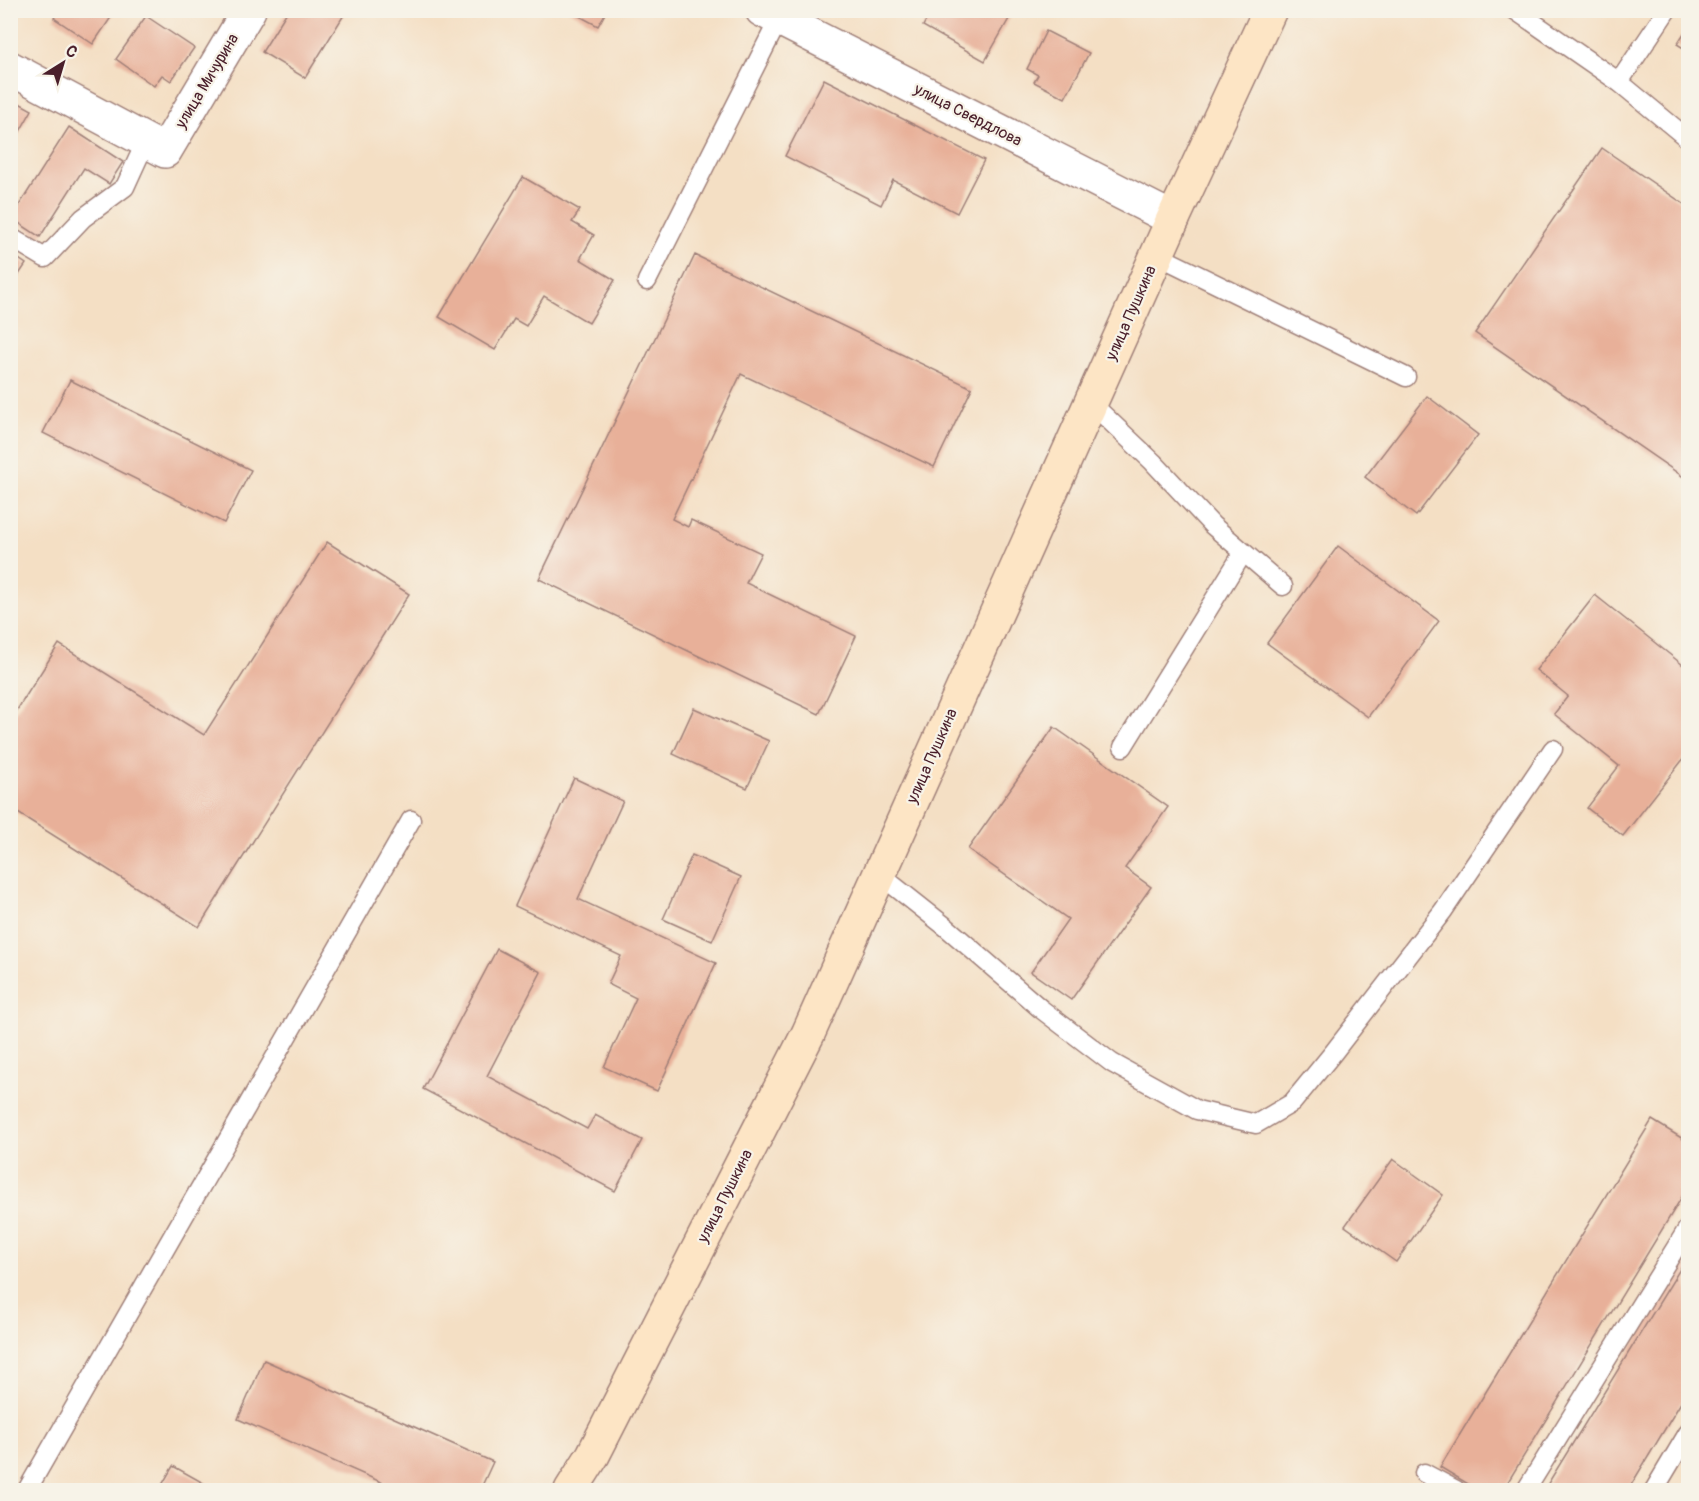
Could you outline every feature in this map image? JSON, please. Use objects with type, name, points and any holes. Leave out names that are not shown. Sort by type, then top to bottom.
[{"type":"street","name":"улица Мичурина","points":[[156,146],[249,10]]},
{"type":"street","name":"улица Пушкина","points":[[571,1491],[593,1455],[808,1034],[1173,219],[1270,10]]},
{"type":"street","name":"улица Свердлова","points":[[771,15],[1173,219]]},
{"type":"street","points":[[10,68],[156,146]]},
{"type":"lane","points":[[1515,10],[1619,82],[1689,139]]},
{"type":"lane","points":[[1619,82],[1667,10]]},
{"type":"lane","points":[[647,281],[771,15]]},
{"type":"lane","points":[[10,237],[45,258],[82,219],[125,187],[156,146]]},
{"type":"lane","points":[[1157,255],[1406,377]]},
{"type":"lane","points":[[1091,403],[1153,462],[1212,525],[1283,586]]},
{"type":"lane","points":[[1122,747],[1243,553]]},
{"type":"lane","points":[[879,874],[946,927],[1041,1009],[1112,1063],[1197,1110],[1256,1124],[1292,1103],[1333,1053],[1443,911],[1553,749]]},
{"type":"lane","points":[[27,1491],[411,820]]},
{"type":"lane","points":[[1526,1491],[1689,1228]]},
{"type":"lane","points":[[1654,1491],[1689,1433]]},
{"type":"lane","points":[[1424,1473],[1456,1491]]},
{"type":"building","points":[[59,10],[116,10],[93,44],[54,18]]},
{"type":"building","points":[[288,10],[347,10],[305,78],[262,52]]},
{"type":"building","points":[[568,10],[607,10],[598,26]]},
{"type":"building","points":[[932,10],[959,10],[958,12],[965,16],[968,10],[999,10],[1010,17],[985,61],[923,26]]},
{"type":"building","points":[[146,16],[194,48],[171,81],[162,75],[154,86],[116,59]]},
{"type":"building","points":[[1688,27],[1688,51],[1677,44]]},
{"type":"building","points":[[1046,31],[1089,53],[1065,98],[1034,82],[1038,75],[1027,69]]},
{"type":"building","points":[[824,79],[984,160],[957,213],[893,180],[881,205],[785,156]]},
{"type":"building","points":[[10,98],[32,110],[10,149]]},
{"type":"building","points":[[69,127],[123,162],[109,184],[84,168],[40,237],[11,218]]},
{"type":"building","points":[[1602,148],[1688,207],[1688,480],[1475,333]]},
{"type":"building","points":[[523,177],[580,210],[572,222],[594,235],[580,259],[615,280],[589,323],[544,296],[526,326],[514,319],[495,350],[439,317]]},
{"type":"building","points":[[10,253],[26,264],[10,288]]},
{"type":"building","points":[[695,255],[972,388],[934,467],[741,374],[672,519],[688,527],[691,520],[761,553],[746,583],[856,636],[819,714],[539,579]]},
{"type":"building","points":[[70,380],[251,470],[224,523],[43,433]]},
{"type":"building","points":[[1427,396],[1478,435],[1416,516],[1365,477]]},
{"type":"building","points":[[327,542],[409,594],[199,927],[10,808],[10,721],[59,644],[204,735]]},
{"type":"building","points":[[1338,546],[1439,621],[1368,717],[1267,643]]},
{"type":"building","points":[[1595,595],[1688,669],[1688,753],[1623,836],[1587,808],[1619,766],[1554,714],[1568,696],[1536,670]]},
{"type":"building","points":[[694,708],[769,741],[747,788],[673,754]]},
{"type":"building","points":[[1054,727],[1168,807],[1125,868],[1151,887],[1071,1000],[1031,972],[1068,919],[968,849]]},
{"type":"building","points":[[574,778],[623,801],[578,899],[716,963],[657,1091],[604,1067],[636,998],[608,984],[621,956],[515,906]]},
{"type":"building","points":[[692,855],[741,877],[712,941],[663,919]]},
{"type":"building","points":[[497,949],[541,972],[487,1076],[587,1129],[595,1115],[642,1140],[615,1191],[423,1089]]},
{"type":"building","points":[[1652,1120],[1688,1142],[1688,1187],[1503,1490],[1478,1490],[1440,1467]]},
{"type":"building","points":[[1393,1159],[1443,1195],[1396,1262],[1345,1226]]},
{"type":"building","points":[[1688,1256],[1688,1391],[1628,1490],[1544,1490]]},
{"type":"building","points":[[264,1360],[493,1462],[480,1490],[399,1490],[238,1419]]},
{"type":"building","points":[[173,1466],[207,1485],[204,1490],[159,1490]]}]
